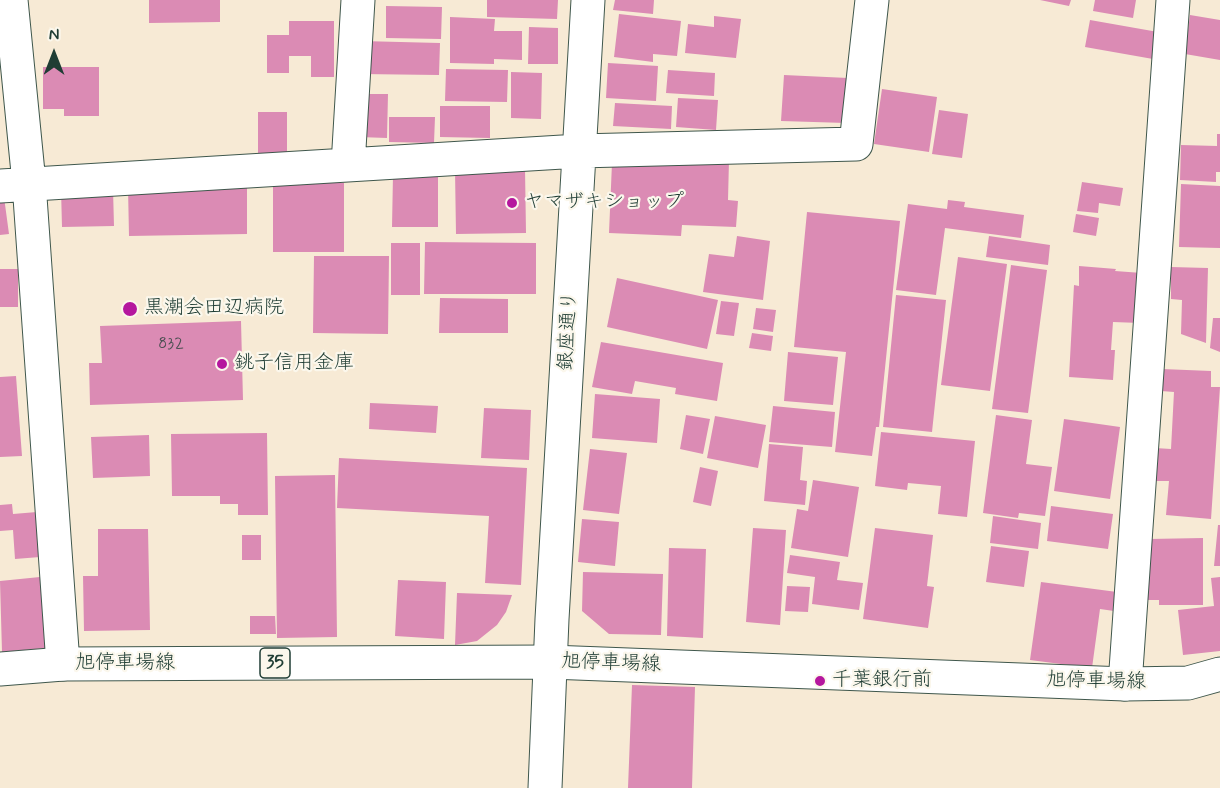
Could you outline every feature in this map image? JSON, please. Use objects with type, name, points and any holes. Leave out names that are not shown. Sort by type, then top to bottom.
[{"type":"street","points":[[11,0],[14,185],[63,664]]},
{"type":"street","points":[[348,165],[358,0]]},
{"type":"street","name":"銀座通り","points":[[545,788],[550,662],[588,0]]},
{"type":"street","points":[[14,185],[579,151],[856,144],[872,0]]},
{"type":"street","points":[[1125,684],[1173,0]]},
{"type":"street","name":"旭停車場線","points":[[0,669],[63,664],[550,662],[1125,684],[1188,683],[1220,674]]},
{"type":"building","points":[[149,0],[220,0],[220,22],[149,23]]},
{"type":"building","points":[[487,0],[558,0],[557,19],[487,17]]},
{"type":"building","points":[[615,0],[654,0],[653,14],[613,10]]},
{"type":"building","points":[[1040,0],[1071,0],[1069,6]]},
{"type":"building","points":[[1095,0],[1136,0],[1133,18],[1093,11]]},
{"type":"building","points":[[386,6],[442,7],[441,39],[386,38]]},
{"type":"building","points":[[619,14],[681,21],[677,56],[653,54],[653,62],[614,57]]},
{"type":"building","points":[[1190,15],[1220,20],[1220,60],[1185,54]]},
{"type":"building","points":[[714,16],[741,19],[736,58],[685,53],[688,24],[714,27]]},
{"type":"building","points":[[450,17],[495,19],[494,31],[522,31],[522,60],[494,59],[494,64],[450,63]]},
{"type":"building","points":[[1090,20],[1158,32],[1153,59],[1085,47]]},
{"type":"building","points":[[289,21],[334,21],[334,77],[311,77],[311,56],[289,56],[289,73],[267,73],[267,35],[289,35]]},
{"type":"building","points":[[529,27],[558,28],[558,64],[528,64]]},
{"type":"building","points":[[361,41],[440,43],[439,75],[360,74]]},
{"type":"building","points":[[608,63],[658,66],[656,101],[606,98]]},
{"type":"building","points":[[43,67],[99,67],[99,116],[64,116],[64,109],[43,109]]},
{"type":"building","points":[[446,69],[508,70],[507,102],[445,101]]},
{"type":"building","points":[[668,70],[715,73],[714,96],[666,93]]},
{"type":"building","points":[[511,72],[542,73],[541,119],[511,118]]},
{"type":"building","points":[[784,75],[848,78],[846,123],[781,121]]},
{"type":"building","points":[[882,89],[937,97],[929,152],[874,144]]},
{"type":"building","points":[[360,94],[388,94],[387,138],[359,137]]},
{"type":"building","points":[[678,98],[718,100],[716,130],[676,127]]},
{"type":"building","points":[[615,103],[672,106],[671,129],[613,126]]},
{"type":"building","points":[[440,106],[490,106],[490,138],[440,137]]},
{"type":"building","points":[[939,110],[968,114],[962,158],[932,154]]},
{"type":"building","points":[[258,112],[287,112],[287,153],[258,153]]},
{"type":"building","points":[[389,117],[435,117],[434,143],[389,142]]},
{"type":"building","points":[[1217,134],[1220,134],[1220,172],[1216,172],[1216,182],[1180,180],[1181,145],[1217,146]]},
{"type":"building","points":[[729,160],[728,200],[738,201],[736,227],[682,225],[681,236],[609,233],[612,163]]},
{"type":"building","points":[[525,169],[526,233],[456,234],[455,170]]},
{"type":"building","points":[[393,175],[438,175],[438,227],[392,227]]},
{"type":"building","points":[[1082,182],[1123,188],[1120,206],[1099,203],[1098,213],[1077,211]]},
{"type":"building","points":[[273,183],[344,183],[344,252],[273,252]]},
{"type":"building","points":[[1181,184],[1220,186],[1220,248],[1179,247]]},
{"type":"building","points":[[247,185],[247,234],[129,236],[128,187]]},
{"type":"building","points":[[61,189],[113,189],[114,226],[62,227]]},
{"type":"building","points":[[0,197],[4,197],[9,234],[0,235]]},
{"type":"building","points":[[948,200],[965,202],[964,207],[1024,215],[1021,238],[945,228],[936,295],[896,290],[908,204],[947,209]]},
{"type":"building","points":[[807,212],[900,221],[879,427],[876,427],[872,456],[835,452],[846,352],[794,347]]},
{"type":"building","points":[[1076,214],[1099,218],[1096,236],[1073,232]]},
{"type":"building","points":[[737,236],[770,241],[763,300],[703,292],[709,254],[734,257]]},
{"type":"building","points":[[989,236],[1050,245],[1048,265],[986,257]]},
{"type":"building","points":[[425,242],[536,243],[536,294],[424,294]]},
{"type":"building","points":[[391,243],[420,243],[420,295],[391,295]]},
{"type":"building","points":[[314,256],[389,256],[388,334],[313,333]]},
{"type":"building","points":[[958,257],[1007,264],[990,391],[941,385]]},
{"type":"building","points":[[1011,265],[1047,270],[1028,413],[992,409]]},
{"type":"building","points":[[1079,266],[1142,273],[1140,323],[1113,322],[1111,350],[1115,350],[1113,380],[1069,377],[1074,285],[1079,286]]},
{"type":"building","points":[[1171,267],[1208,268],[1206,343],[1181,334],[1182,300],[1171,299]]},
{"type":"building","points":[[0,269],[18,269],[18,307],[0,307]]},
{"type":"building","points":[[617,278],[718,300],[707,349],[607,327]]},
{"type":"building","points":[[896,295],[946,300],[932,432],[883,427]]},
{"type":"building","points":[[440,298],[508,299],[508,333],[439,333]]},
{"type":"building","points":[[721,301],[739,303],[734,336],[716,334]]},
{"type":"building","points":[[756,308],[776,310],[773,332],[753,329]]},
{"type":"building","points":[[1213,318],[1220,318],[1220,352],[1210,348]]},
{"type":"building","points":[[241,321],[243,400],[90,405],[89,363],[102,363],[100,326]]},
{"type":"building","points":[[752,333],[773,336],[771,351],[749,348]]},
{"type":"building","points":[[601,342],[723,363],[717,401],[675,394],[676,388],[635,381],[632,394],[592,387]]},
{"type":"building","points":[[788,352],[838,357],[833,405],[784,401]]},
{"type":"building","points":[[1162,369],[1211,371],[1211,387],[1220,387],[1211,519],[1166,515],[1169,481],[1153,481],[1155,448],[1171,449],[1174,392],[1161,391]]},
{"type":"building","points":[[16,376],[22,456],[0,457],[0,377]]},
{"type":"building","points":[[595,394],[660,399],[657,443],[592,438]]},
{"type":"building","points":[[370,403],[438,406],[436,433],[369,429]]},
{"type":"building","points":[[773,406],[835,412],[832,447],[769,442]]},
{"type":"building","points":[[484,408],[531,410],[529,460],[481,458]]},
{"type":"building","points":[[686,415],[710,419],[703,454],[680,449]]},
{"type":"building","points":[[996,415],[1032,420],[1026,464],[1052,467],[1045,516],[1019,513],[1018,518],[983,513]]},
{"type":"building","points":[[715,416],[766,425],[758,468],[707,458]]},
{"type":"building","points":[[1064,419],[1120,427],[1110,499],[1054,491]]},
{"type":"building","points":[[881,432],[975,441],[967,517],[938,514],[941,486],[908,483],[907,490],[875,486]]},
{"type":"building","points":[[267,433],[268,515],[238,515],[238,504],[220,504],[220,496],[172,496],[171,434]]},
{"type":"building","points":[[149,435],[150,476],[93,478],[91,437]]},
{"type":"building","points":[[769,444],[803,447],[800,480],[807,481],[805,505],[764,501]]},
{"type":"building","points":[[590,449],[627,453],[619,514],[583,510]]},
{"type":"building","points":[[339,458],[527,468],[521,585],[485,583],[489,516],[337,508]]},
{"type":"building","points":[[700,467],[718,471],[711,506],[693,502]]},
{"type":"building","points":[[335,475],[337,637],[277,638],[275,476]]},
{"type":"building","points":[[813,480],[859,487],[848,557],[791,548],[797,509],[808,511]]},
{"type":"building","points":[[12,504],[13,514],[37,512],[40,557],[15,559],[13,530],[0,531],[0,505]]},
{"type":"building","points":[[1051,506],[1113,514],[1108,549],[1047,541]]},
{"type":"building","points":[[993,516],[1041,523],[1038,549],[990,543]]},
{"type":"building","points":[[582,519],[619,522],[615,566],[578,562]]},
{"type":"building","points":[[1218,525],[1220,525],[1220,566],[1214,566]]},
{"type":"building","points":[[753,528],[786,530],[780,625],[746,622]]},
{"type":"building","points":[[875,528],[933,535],[927,586],[934,587],[928,628],[863,619]]},
{"type":"building","points":[[98,529],[148,529],[150,630],[84,631],[83,576],[98,576]]},
{"type":"building","points":[[242,535],[261,535],[261,560],[242,560]]},
{"type":"building","points":[[1203,538],[1203,605],[1159,605],[1159,600],[1143,600],[1149,539]]},
{"type":"building","points":[[991,546],[1029,551],[1024,587],[986,582]]},
{"type":"building","points":[[669,548],[706,549],[703,638],[667,636]]},
{"type":"building","points":[[790,555],[840,562],[837,580],[863,583],[859,610],[812,604],[815,577],[787,573]]},
{"type":"building","points":[[583,572],[663,574],[661,635],[609,634],[582,611]]},
{"type":"building","points":[[40,577],[47,648],[2,652],[0,581]]},
{"type":"building","points":[[1220,577],[1220,651],[1183,655],[1178,610],[1214,606],[1211,578]]},
{"type":"building","points":[[398,580],[446,582],[444,639],[395,636]]},
{"type":"building","points":[[1041,582],[1117,592],[1114,611],[1100,609],[1092,668],[1030,660]]},
{"type":"building","points":[[787,586],[810,587],[808,612],[785,611]]},
{"type":"building","points":[[457,593],[512,595],[506,612],[497,625],[477,641],[455,645]]},
{"type":"building","points":[[250,616],[275,616],[276,634],[250,634]]},
{"type":"building","points":[[632,685],[695,687],[692,788],[628,788]]},
{"type":"place","name":"ヤマザキショップ","points":[[512,203]]},
{"type":"place","name":"黒潮会田辺病院","points":[[130,309]]},
{"type":"place","name":"銚子信用金庫","points":[[222,364]]},
{"type":"place","name":"千葉銀行前","points":[[820,681]]}]
